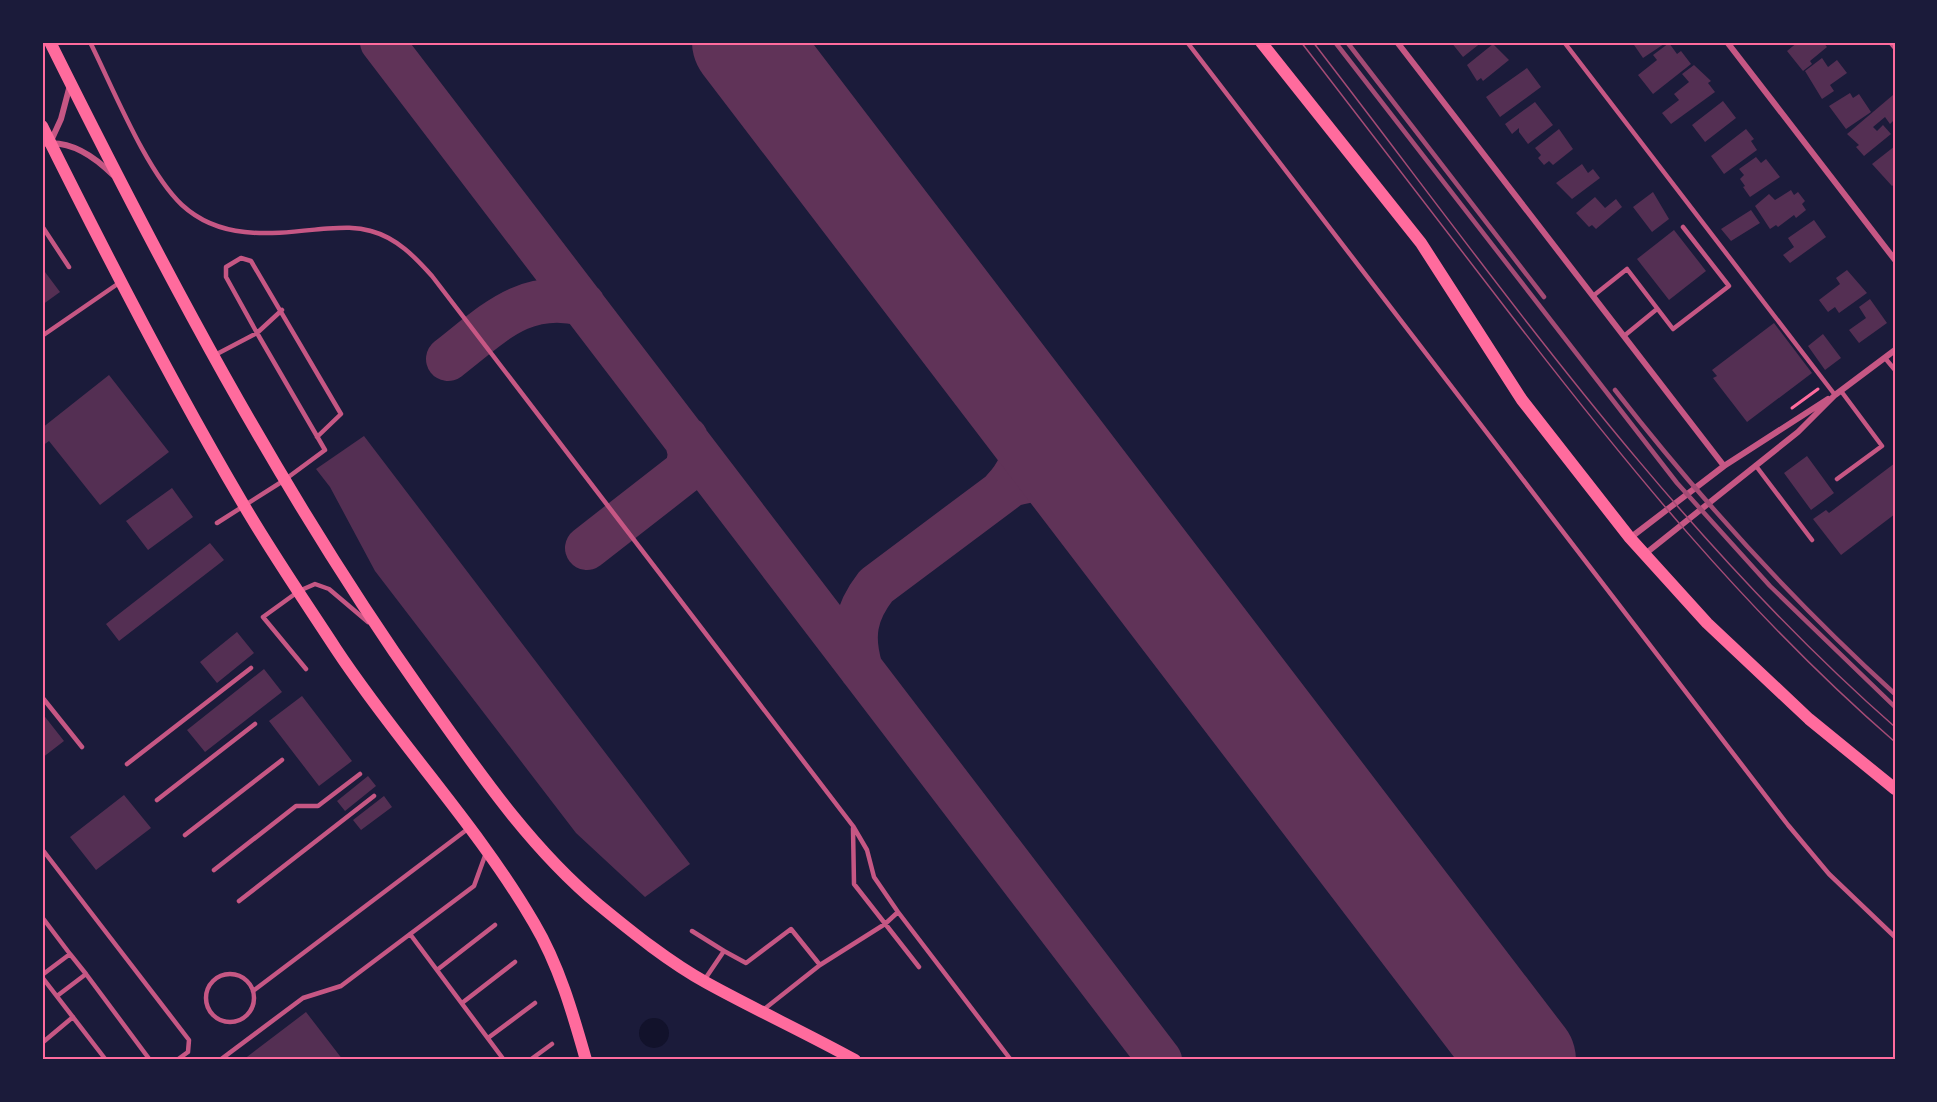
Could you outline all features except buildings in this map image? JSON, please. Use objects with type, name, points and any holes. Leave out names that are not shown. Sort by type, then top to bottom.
[{"type":"main road","points":[[50,42],[213,357],[283,481],[378,629],[459,744],[544,851],[597,903],[704,981],[855,1060]]},
{"type":"main road","points":[[1261,42],[1421,243],[1522,400],[1630,538],[1707,623],[1751,665],[1809,719],[1895,789]]},
{"type":"main road","points":[[42,126],[45,145],[122,281],[243,505],[388,722],[486,850],[535,925],[565,992],[586,1060]]},
{"type":"street","points":[[1397,42],[1724,466]]},
{"type":"street","points":[[1727,42],[1895,260]]},
{"type":"street","points":[[71,83],[61,119],[45,145],[72,147],[94,157],[122,184]]},
{"type":"street","points":[[1645,555],[1798,432],[1838,393],[1895,350]]},
{"type":"street","points":[[1630,538],[1724,466],[1811,407],[1838,393]]},
{"type":"street","points":[[832,1048],[848,1060]]},
{"type":"lane","points":[[90,42],[166,188],[184,206],[206,221],[231,231],[258,235],[347,227],[371,231],[392,240],[412,254],[446,293],[853,826],[867,850],[874,877],[1011,1060]]},
{"type":"lane","points":[[1187,42],[1788,825],[1829,874],[1895,937]]},
{"type":"lane","points":[[1564,42],[1882,446],[1837,479]]},
{"type":"lane","points":[[1890,42],[1895,48]]},
{"type":"lane","points":[[42,226],[69,267]]},
{"type":"lane","points":[[1593,296],[1627,269],[1673,329],[1729,286],[1683,226]]},
{"type":"lane","points":[[217,523],[283,481],[325,450],[317,437],[257,333],[226,277],[226,267],[240,258],[251,261],[282,310],[341,414],[317,437]]},
{"type":"lane","points":[[42,336],[122,281]]},
{"type":"lane","points":[[1624,336],[1658,309]]},
{"type":"lane","points":[[213,357],[257,333],[282,310]]},
{"type":"lane","points":[[1885,358],[1895,370]]},
{"type":"lane","points":[[1756,466],[1812,540]]},
{"type":"lane","points":[[306,669],[263,617],[299,591],[315,584],[330,589],[378,629]]},
{"type":"lane","points":[[127,764],[251,668]]},
{"type":"lane","points":[[42,698],[82,747]]},
{"type":"lane","points":[[157,800],[255,724]]},
{"type":"lane","points":[[185,835],[282,760]]},
{"type":"lane","points":[[214,870],[296,806],[318,806],[360,774]]},
{"type":"lane","points":[[239,901],[374,796]]},
{"type":"lane","points":[[853,826],[854,884],[919,967]]},
{"type":"lane","points":[[253,991],[469,828]]},
{"type":"lane","points":[[42,849],[189,1040],[188,1053],[177,1060]]},
{"type":"lane","points":[[220,1060],[303,998],[340,986],[474,886],[486,850]]},
{"type":"lane","points":[[761,1012],[820,965],[885,924],[898,912]]},
{"type":"lane","points":[[42,917],[150,1060]]},
{"type":"lane","points":[[437,970],[495,925]]},
{"type":"lane","points":[[692,932],[746,963],[791,929],[820,965]]},
{"type":"lane","points":[[410,934],[504,1060]]},
{"type":"lane","points":[[704,981],[724,951]]},
{"type":"lane","points":[[70,954],[42,976],[106,1060]]},
{"type":"lane","points":[[462,1003],[515,962]]},
{"type":"lane","points":[[57,996],[87,974]]},
{"type":"lane","points":[[236,975],[249,983],[253,991],[254,998],[249,1012],[237,1020],[222,1020],[207,1004],[208,988],[220,976],[236,975]]},
{"type":"lane","points":[[488,1038],[535,1003]]},
{"type":"lane","points":[[42,1043],[73,1017]]},
{"type":"lane","points":[[530,1060],[552,1044]]},
{"type":"path","points":[[1786,412],[1820,388]]},
{"type":"shaded area","points":[[654,1018],[665,1022],[669,1033],[665,1044],[654,1048],[643,1044],[639,1033],[643,1022]]},
{"type":"taxiway","points":[[382,42],[1160,1060]]},
{"type":"taxiway","points":[[448,359],[494,323],[526,306],[543,301],[583,304]]},
{"type":"taxiway","points":[[1003,490],[1018,469],[1025,446],[1024,422],[1016,398]]},
{"type":"taxiway","points":[[587,548],[687,470],[690,454],[686,438]]},
{"type":"taxiway","points":[[861,669],[856,646],[857,625],[863,606],[876,586],[1011,485],[1031,480],[1051,480],[1080,488],[1089,493]]},
{"type":"runway","points":[[745,42],[1523,1060]]},
{"type":"tram line","points":[[1301,42],[1549,364],[1641,478],[1737,588],[1840,693],[1895,742]]},
{"type":"tram line","points":[[1313,42],[1518,311],[1660,486],[1734,570],[1813,650],[1895,727]]},
{"type":"railway","points":[[1335,42],[1677,483],[1770,586],[1895,707]]},
{"type":"railway","points":[[1347,42],[1544,297]]},
{"type":"railway","points":[[1615,390],[1714,510],[1820,623],[1895,694]]}]
